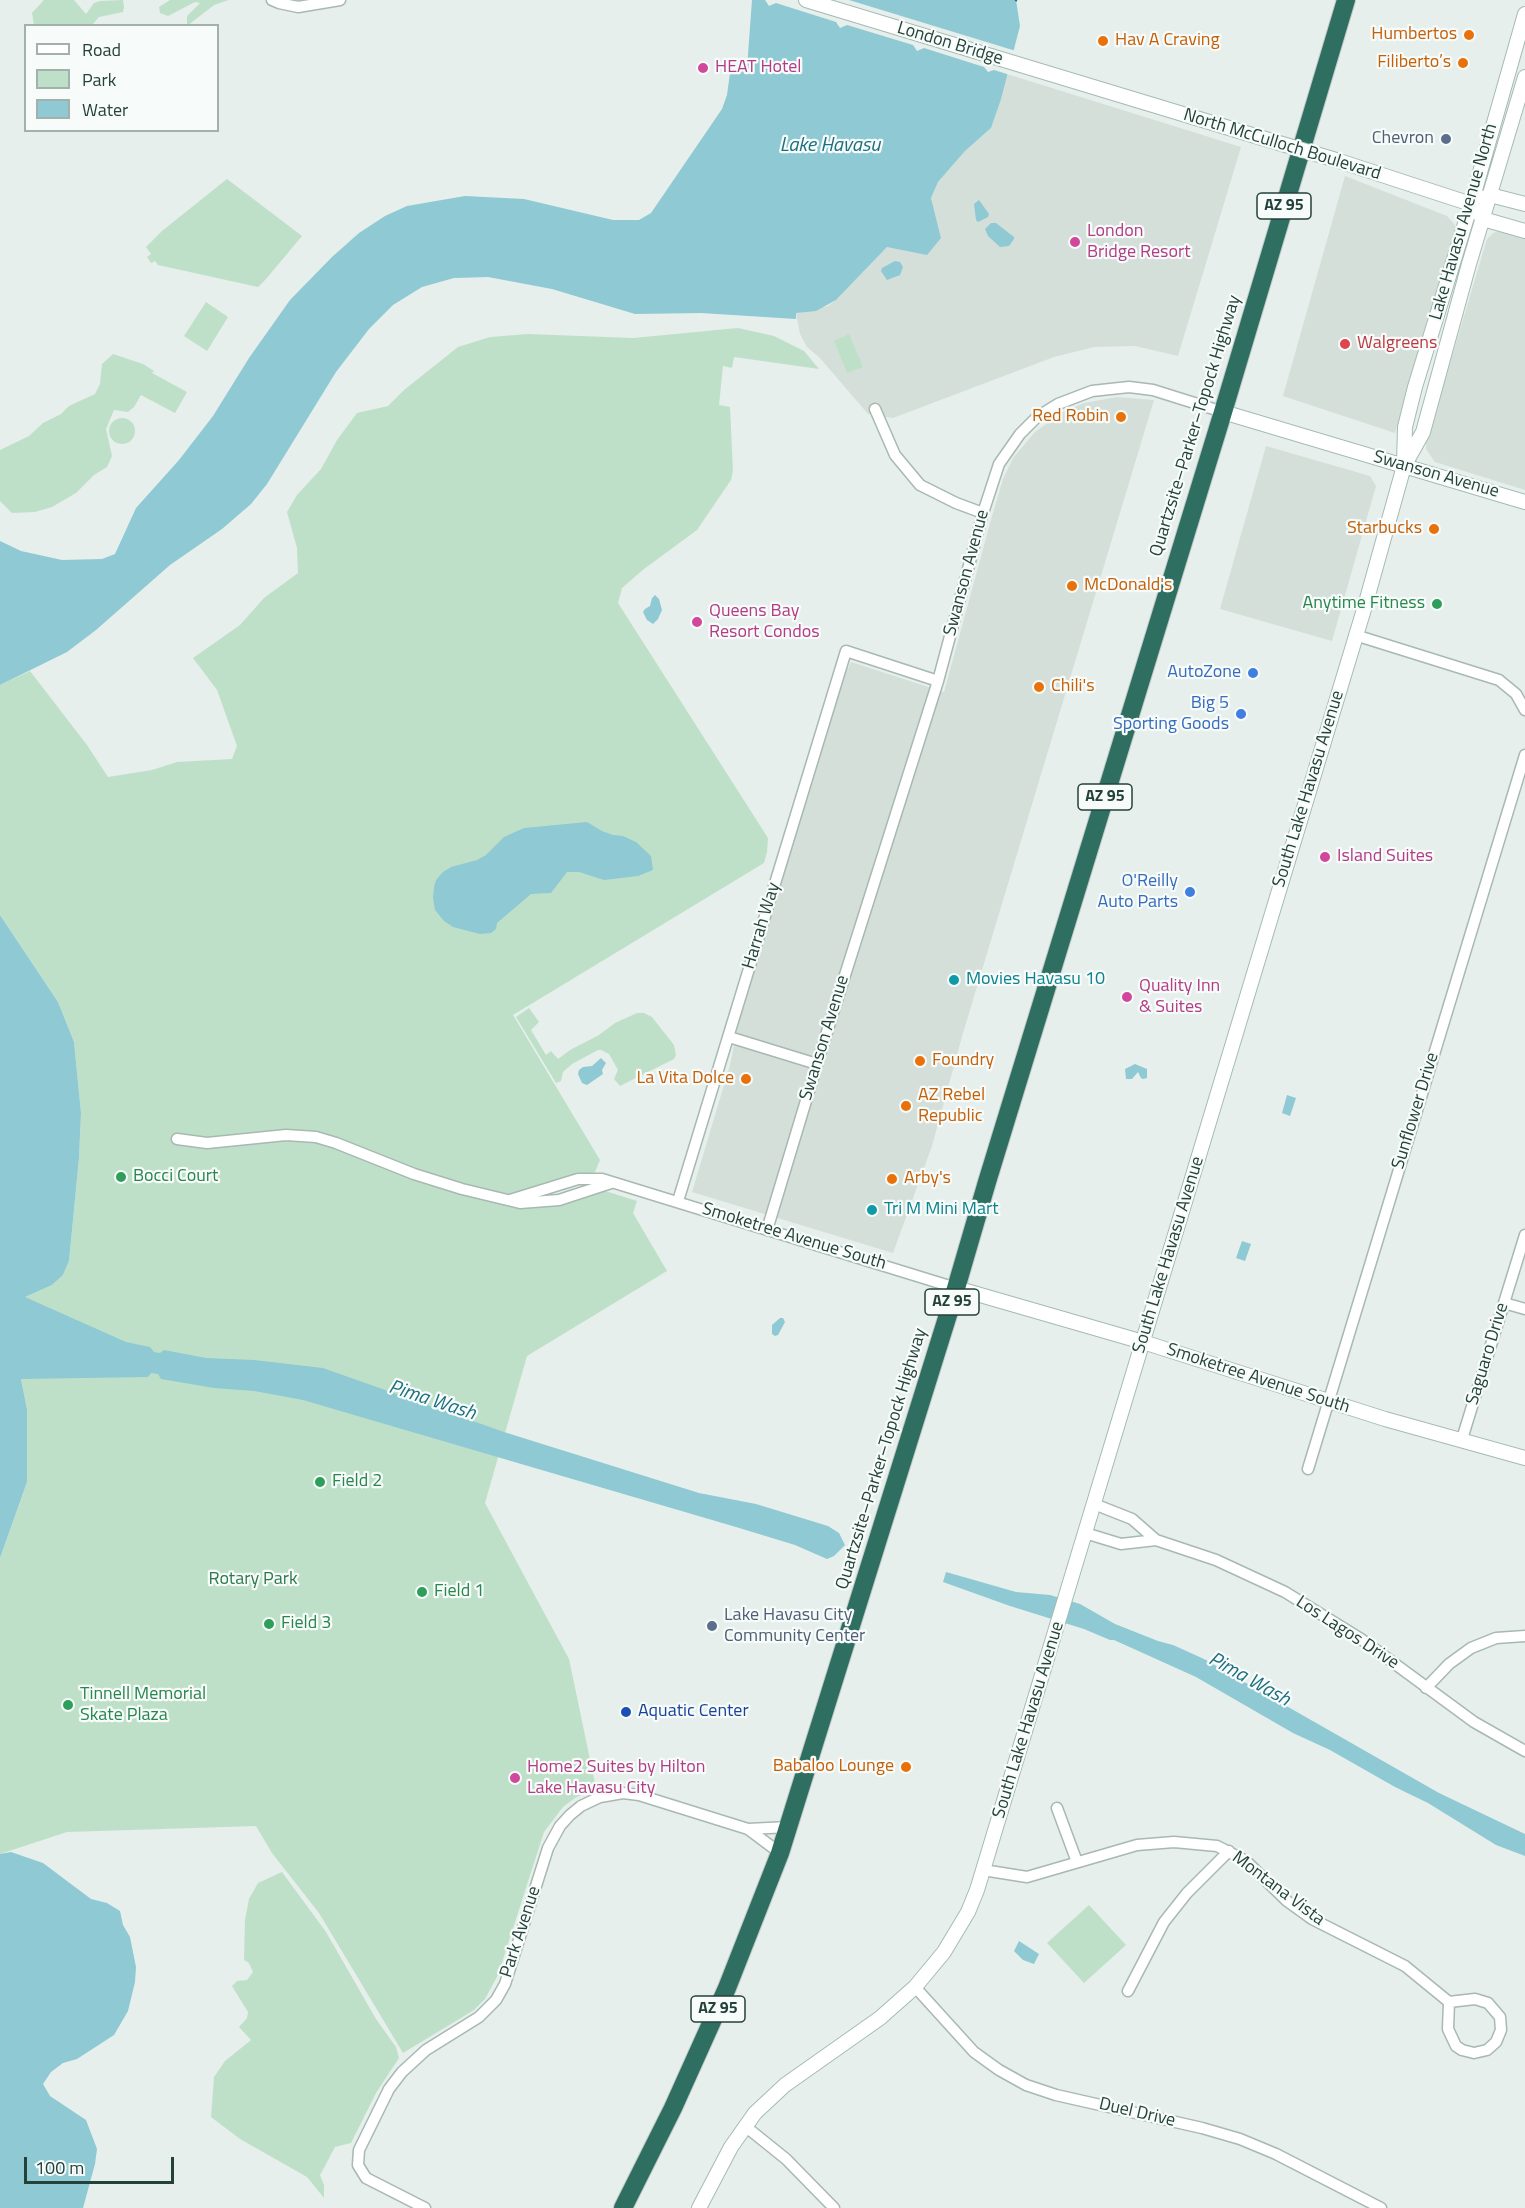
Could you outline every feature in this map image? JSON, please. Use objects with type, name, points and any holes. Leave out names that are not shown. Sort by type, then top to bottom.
[{"type":"highway","name":"Quartzsite–Parker–Topock Highway","points":[[789,1827],[956,1288],[993,1159],[1346,0]]},
{"type":"highway","name":"AZ 95","points":[[623,2208],[673,2108],[722,1999],[789,1827]]},
{"type":"main road","name":"London Bridge","points":[[806,0],[1093,87]]},
{"type":"main road","name":"Lake Havasu Avenue North","points":[[1404,466],[1405,427],[1415,387],[1471,204],[1525,14]]},
{"type":"main road","name":"Lake Havasu Avenue North","points":[[1486,208],[1525,77]]},
{"type":"main road","name":"North McCulloch Boulevard","points":[[1093,87],[1336,160],[1471,204]]},
{"type":"main road","points":[[1471,204],[1486,208],[1525,231]]},
{"type":"main road","points":[[1471,204],[1486,208],[1525,204]]},
{"type":"main road","name":"South Lake Havasu Avenue","points":[[699,2208],[731,2147],[745,2126],[785,2085],[880,2018],[915,1987],[957,1932],[972,1901],[1143,1342],[1404,466],[1423,432],[1486,208]]},
{"type":"main road","name":"Swanson Avenue","points":[[1222,412],[1525,502]]},
{"type":"main road","name":"Smoketree Avenue South","points":[[956,1288],[1143,1342],[1385,1419],[1525,1458]]},
{"type":"street","points":[[272,0],[298,7],[340,0]]},
{"type":"street","name":"Swanson Avenue","points":[[767,1230],[938,681],[994,475],[1012,443],[1038,417],[1069,398],[1104,388],[1153,390],[1222,412]]},
{"type":"street","points":[[875,409],[895,455],[920,486],[982,513]]},
{"type":"street","points":[[1355,635],[1499,680],[1516,694],[1525,710]]},
{"type":"street","name":"Harrah Way","points":[[678,1201],[846,651],[938,681]]},
{"type":"street","name":"Sunflower Drive","points":[[1308,1468],[1525,755]]},
{"type":"street","points":[[729,1037],[817,1064]]},
{"type":"street","name":"Smoketree Avenue South","points":[[177,1139],[207,1143],[286,1135],[316,1137],[414,1174],[510,1200],[531,1203],[560,1200],[614,1183],[956,1288]]},
{"type":"street","name":"Saguaro Drive","points":[[1462,1439],[1525,1235]]},
{"type":"street","points":[[1504,1303],[1525,1309]]},
{"type":"street","name":"Los Lagos Drive","points":[[1094,1504],[1131,1519],[1156,1540],[1216,1560],[1285,1592],[1361,1639],[1474,1722],[1525,1751]]},
{"type":"street","name":"Los Lagos Drive","points":[[1085,1533],[1121,1544],[1156,1540]]},
{"type":"street","points":[[1426,1688],[1449,1664],[1471,1648],[1496,1638],[1525,1635]]},
{"type":"street","name":"Park Avenue","points":[[425,2208],[371,2181],[360,2171],[358,2154],[389,2089],[402,2072],[417,2056],[479,2017],[496,2000],[505,1984],[548,1848],[560,1826],[575,1811],[600,1797],[630,1794],[645,1796],[748,1829],[780,1853]]},
{"type":"street","points":[[1057,1808],[1077,1862]]},
{"type":"street","name":"Park Avenue","points":[[748,1829],[789,1827]]},
{"type":"street","name":"Montana Vista","points":[[983,1870],[1027,1877],[1119,1849],[1155,1843],[1201,1843],[1229,1851],[1252,1866],[1299,1910],[1326,1927],[1405,1966],[1449,2002]]},
{"type":"street","points":[[1128,1991],[1164,1922],[1187,1893],[1229,1851]]},
{"type":"street","name":"Duel Drive","points":[[915,1987],[974,2052],[999,2070],[1026,2085],[1056,2095],[1202,2128],[1240,2139],[1276,2154],[1381,2208]]},
{"type":"street","points":[[1475,1999],[1493,2007],[1500,2017],[1501,2024],[1496,2042],[1486,2050],[1474,2053],[1456,2046],[1448,2029],[1449,2002],[1475,1999]]},
{"type":"street","points":[[745,2126],[793,2165],[834,2208]]},
{"type":"shaded area","name":"London Bridge Resort","points":[[1007,74],[1241,147],[1178,356],[1135,346],[1094,347],[1054,357],[893,418],[868,414],[819,357],[807,347],[800,334],[796,313],[828,306],[887,247],[941,238],[931,198],[938,182],[965,151],[991,128]]},
{"type":"shaded area","points":[[1345,176],[1447,216],[1455,225],[1456,230],[1395,433],[1283,396]]},
{"type":"shaded area","points":[[1502,230],[1525,236],[1525,490],[1435,462],[1426,449],[1487,239],[1493,233]]},
{"type":"shaded area","points":[[1117,397],[1154,400],[963,1033],[932,1146],[893,1253],[692,1192],[730,1065],[740,1016],[843,679],[851,662],[944,692],[992,516],[1003,479],[1013,458],[1035,432],[1063,412],[1084,403]]},
{"type":"shaded area","points":[[1266,446],[1370,476],[1376,486],[1332,641],[1220,609]]},
{"type":"green space","points":[[44,0],[74,0],[86,14],[94,3],[100,1],[123,0],[124,7],[123,12],[99,17],[93,24],[34,24],[32,13]]},
{"type":"green space","points":[[170,0],[229,0],[214,5],[190,24],[187,24],[187,16],[200,3],[195,2],[168,16],[160,13],[159,7]]},
{"type":"green space","points":[[227,179],[302,236],[266,279],[258,287],[158,265],[155,261],[151,263],[147,257],[151,254],[146,247],[162,231]]},
{"type":"green space","points":[[206,302],[228,317],[207,351],[184,336]]},
{"type":"green space","name":"Rotary Park","points":[[738,328],[774,336],[804,351],[819,369],[734,357],[732,368],[723,366],[719,405],[730,407],[733,471],[731,480],[697,530],[622,588],[618,603],[768,838],[767,852],[764,863],[513,1015],[600,1160],[595,1172],[518,1194],[505,1194],[463,1185],[415,1170],[346,1143],[286,1139],[315,1141],[499,1202],[602,1190],[637,1201],[633,1213],[667,1271],[527,1356],[485,1503],[569,1659],[596,1788],[575,1798],[563,1807],[544,1832],[498,1975],[485,1999],[474,2010],[403,2053],[319,1913],[272,1853],[256,1826],[67,1832],[0,1854],[0,1558],[27,1482],[27,1409],[21,1379],[25,1297],[52,1285],[63,1275],[69,1261],[81,1113],[74,1042],[58,1002],[0,915],[0,685],[30,671],[87,745],[108,777],[152,770],[177,762],[232,759],[237,746],[217,690],[193,658],[240,625],[264,598],[298,573],[297,548],[287,512],[297,495],[321,469],[337,440],[357,413],[388,406],[404,390],[458,347],[490,337],[528,334],[633,338]]},
{"type":"green space","points":[[849,334],[863,367],[847,373],[834,341]]},
{"type":"green space","points":[[113,354],[143,364],[154,371],[152,373],[187,392],[175,413],[141,395],[128,412],[114,410],[106,429],[112,456],[107,467],[94,475],[76,493],[52,507],[35,512],[12,513],[0,501],[0,450],[29,436],[43,423],[61,414],[69,406],[95,394],[100,384],[102,364]]},
{"type":"green space","points":[[122,418],[131,422],[135,431],[131,440],[122,444],[113,440],[109,431],[113,422]]},
{"type":"green space","points":[[529,1008],[539,1022],[531,1030],[546,1055],[551,1051],[558,1059],[615,1023],[637,1013],[644,1013],[652,1017],[674,1045],[676,1055],[674,1059],[620,1086],[614,1079],[618,1070],[609,1054],[598,1050],[572,1064],[563,1072],[561,1081],[556,1083],[516,1017]]},
{"type":"green space","points":[[282,1872],[326,1932],[376,2019],[396,2047],[399,2058],[376,2093],[351,2143],[335,2147],[320,2175],[324,2185],[324,2198],[307,2177],[240,2139],[211,2117],[214,2077],[225,2061],[251,2040],[239,2027],[247,2018],[248,2012],[232,1986],[237,1981],[247,1980],[253,1972],[249,1963],[244,1960],[245,1920],[249,1899],[258,1883]]},
{"type":"green space","points":[[1089,1905],[1126,1945],[1084,1983],[1047,1943]]},
{"type":"water","name":"Lake Havasu","points":[[752,0],[1016,0],[1020,26],[991,128],[965,151],[938,182],[931,198],[941,238],[927,255],[887,247],[836,300],[816,311],[796,313],[796,319],[701,313],[635,314],[552,289],[488,277],[454,278],[422,287],[393,305],[369,329],[336,372],[267,484],[251,504],[222,529],[170,565],[96,630],[67,652],[0,685],[0,541],[21,551],[62,560],[102,559],[115,554],[136,508],[179,460],[213,416],[249,358],[290,300],[359,233],[385,216],[407,206],[465,196],[524,199],[613,220],[639,220],[651,213],[722,109],[727,95],[730,73],[738,74],[747,68]]},
{"type":"water","points":[[979,200],[989,214],[988,217],[978,222],[974,204]]},
{"type":"water","points":[[991,223],[996,223],[1014,237],[1009,246],[1000,247],[988,236],[985,229]]},
{"type":"water","points":[[895,261],[900,262],[903,267],[900,275],[887,280],[881,271],[882,268]]},
{"type":"water","points":[[655,595],[659,599],[662,610],[653,624],[647,620],[643,612],[650,606]]},
{"type":"water","points":[[587,822],[602,831],[636,842],[651,856],[653,870],[638,876],[604,880],[579,872],[567,872],[551,893],[531,894],[497,923],[496,929],[491,933],[480,934],[453,927],[444,921],[435,910],[433,898],[436,880],[451,867],[477,860],[486,855],[504,837],[524,828]]},
{"type":"water","points":[[0,915],[58,1002],[74,1042],[81,1113],[69,1261],[63,1275],[52,1285],[25,1297],[126,1342],[150,1347],[154,1352],[160,1353],[164,1350],[206,1358],[254,1360],[323,1368],[504,1432],[699,1493],[756,1504],[828,1526],[839,1533],[845,1545],[834,1556],[827,1559],[795,1545],[736,1527],[303,1400],[161,1379],[158,1374],[151,1373],[148,1377],[21,1379],[27,1409],[27,1482],[0,1558]]},
{"type":"water","points":[[601,1058],[606,1063],[602,1070],[603,1074],[587,1085],[582,1083],[578,1074],[579,1070],[592,1066]]},
{"type":"water","points":[[1135,1064],[1147,1069],[1147,1078],[1141,1078],[1138,1072],[1132,1079],[1126,1079],[1125,1069]]},
{"type":"water","points":[[1287,1095],[1296,1098],[1290,1116],[1282,1113]]},
{"type":"water","points":[[1242,1241],[1251,1244],[1245,1261],[1236,1258]]},
{"type":"water","points":[[783,1318],[785,1322],[778,1335],[775,1336],[772,1334],[772,1325]]},
{"type":"water","points":[[946,1572],[1016,1592],[1050,1595],[1080,1604],[1115,1624],[1204,1659],[1439,1793],[1525,1834],[1525,1856],[1496,1845],[1428,1803],[1330,1750],[1293,1733],[1196,1677],[1114,1640],[943,1582]]},
{"type":"water","points":[[11,1852],[43,1863],[91,1899],[107,1903],[120,1911],[123,1925],[130,1937],[136,1967],[135,1982],[128,2011],[114,2035],[77,2059],[63,2063],[51,2072],[43,2084],[50,2096],[86,2120],[97,2149],[83,2208],[0,2208],[0,1854]]},
{"type":"water","points":[[1019,1941],[1039,1954],[1034,1964],[1023,1960],[1014,1951]]},
{"type":"pier","points":[[765,0],[849,0],[1016,51],[1010,75],[994,70],[988,72],[984,67],[924,48],[917,51],[913,45],[847,25],[840,28],[836,22],[776,3],[769,6]]},
{"type":"place","name":"Humbertos","points":[[1469,35]]},
{"type":"place","name":"Hav A Craving","points":[[1103,41]]},
{"type":"place","name":"Filiberto’s","points":[[1463,63]]},
{"type":"place","name":"HEAT Hotel","points":[[703,68]]},
{"type":"place","name":"Chevron","points":[[1446,139]]},
{"type":"place","name":"London Bridge Resort","points":[[1075,242]]},
{"type":"place","name":"Walgreens","points":[[1345,344]]},
{"type":"place","name":"Red Robin","points":[[1121,417]]},
{"type":"place","name":"Starbucks","points":[[1434,529]]},
{"type":"place","name":"McDonald's","points":[[1072,586]]},
{"type":"place","name":"Anytime Fitness","points":[[1437,604]]},
{"type":"place","name":"Queens Bay Resort Condos","points":[[697,622]]},
{"type":"place","name":"AutoZone","points":[[1253,673]]},
{"type":"place","name":"Chili's","points":[[1039,687]]},
{"type":"place","name":"Big 5 Sporting Goods","points":[[1241,714]]},
{"type":"place","name":"Island Suites","points":[[1325,857]]},
{"type":"place","name":"O'Reilly Auto Parts","points":[[1190,892]]},
{"type":"place","name":"Movies Havasu 10","points":[[954,980]]},
{"type":"place","name":"Quality Inn & Suites","points":[[1127,997]]},
{"type":"place","name":"Foundry","points":[[920,1061]]},
{"type":"place","name":"La Vita Dolce","points":[[746,1079]]},
{"type":"place","name":"AZ Rebel Republic","points":[[906,1106]]},
{"type":"place","name":"Bocci Court","points":[[121,1177]]},
{"type":"place","name":"Arby's","points":[[892,1179]]},
{"type":"place","name":"Tri M Mini Mart","points":[[872,1210]]},
{"type":"place","name":"Field 2","points":[[320,1482]]},
{"type":"place","name":"Field 1","points":[[422,1592]]},
{"type":"place","name":"Field 3","points":[[269,1624]]},
{"type":"place","name":"Lake Havasu City Community Center","points":[[712,1626]]},
{"type":"place","name":"Tinnell Memorial Skate Plaza","points":[[68,1705]]},
{"type":"place","name":"Aquatic Center","points":[[626,1712]]},
{"type":"place","name":"Babaloo Lounge","points":[[906,1767]]},
{"type":"place","name":"Home2 Suites by Hilton Lake Havasu City","points":[[515,1778]]},
{"type":"water label","name":"Pima Wash","points":[[432,1401]]},
{"type":"water label","name":"Pima Wash","points":[[1249,1680]]}]
